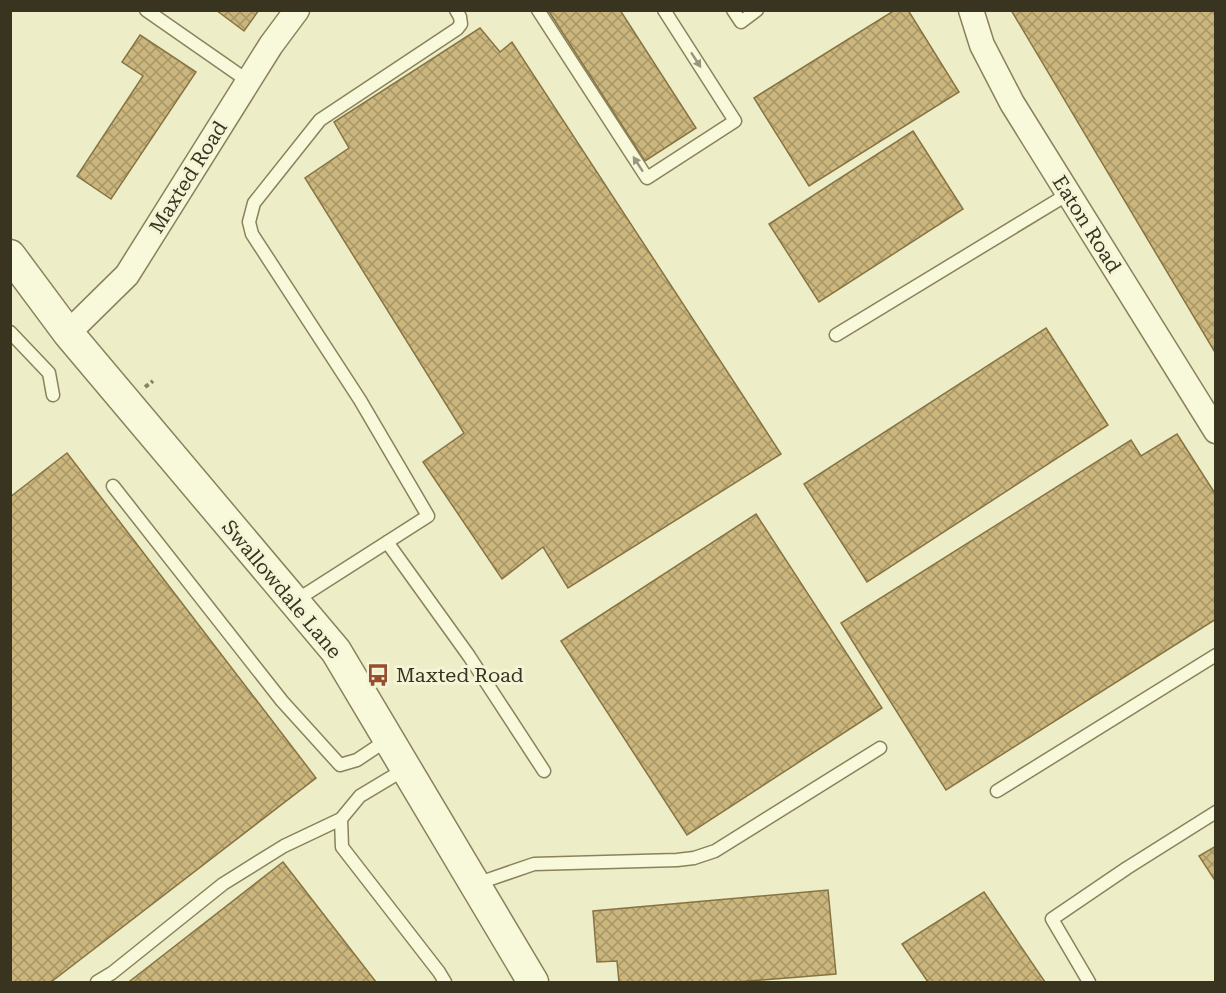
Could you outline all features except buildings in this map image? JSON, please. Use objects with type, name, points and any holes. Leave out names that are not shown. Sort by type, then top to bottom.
[{"type":"street","name":"Maxted Road","points":[[68,333],[126,275],[271,45],[297,10]]},
{"type":"street","name":"Eaton Road","points":[[970,10],[982,45],[1012,103],[1215,431]]},
{"type":"street","name":"Swallowdale Lane","points":[[10,255],[68,333],[336,651],[533,982]]},
{"type":"lane","points":[[146,10],[248,81]]},
{"type":"lane","points":[[294,601],[428,516],[360,400],[252,234],[249,222],[254,203],[320,120],[457,29],[461,24],[456,10]]},
{"type":"lane","points":[[538,10],[647,178],[735,121],[664,10]]},
{"type":"lane","points":[[733,10],[741,22],[757,10]]},
{"type":"lane","points":[[836,335],[1068,194]]},
{"type":"lane","points":[[10,332],[48,373],[53,395]]},
{"type":"lane","points":[[113,486],[282,701],[340,765],[357,760],[388,739]]},
{"type":"lane","points":[[387,542],[469,656],[544,771]]},
{"type":"lane","points":[[997,791],[1215,655]]},
{"type":"lane","points":[[474,884],[534,864],[677,860],[694,858],[715,851],[880,748]]},
{"type":"lane","points":[[97,982],[112,973],[223,884],[284,846],[341,819],[360,796],[406,768]]},
{"type":"lane","points":[[1089,982],[1052,919],[1215,812]]},
{"type":"lane","points":[[341,819],[342,847],[439,972],[442,981]]},
{"type":"place","name":"Maxted Road","points":[[378,675]]}]
